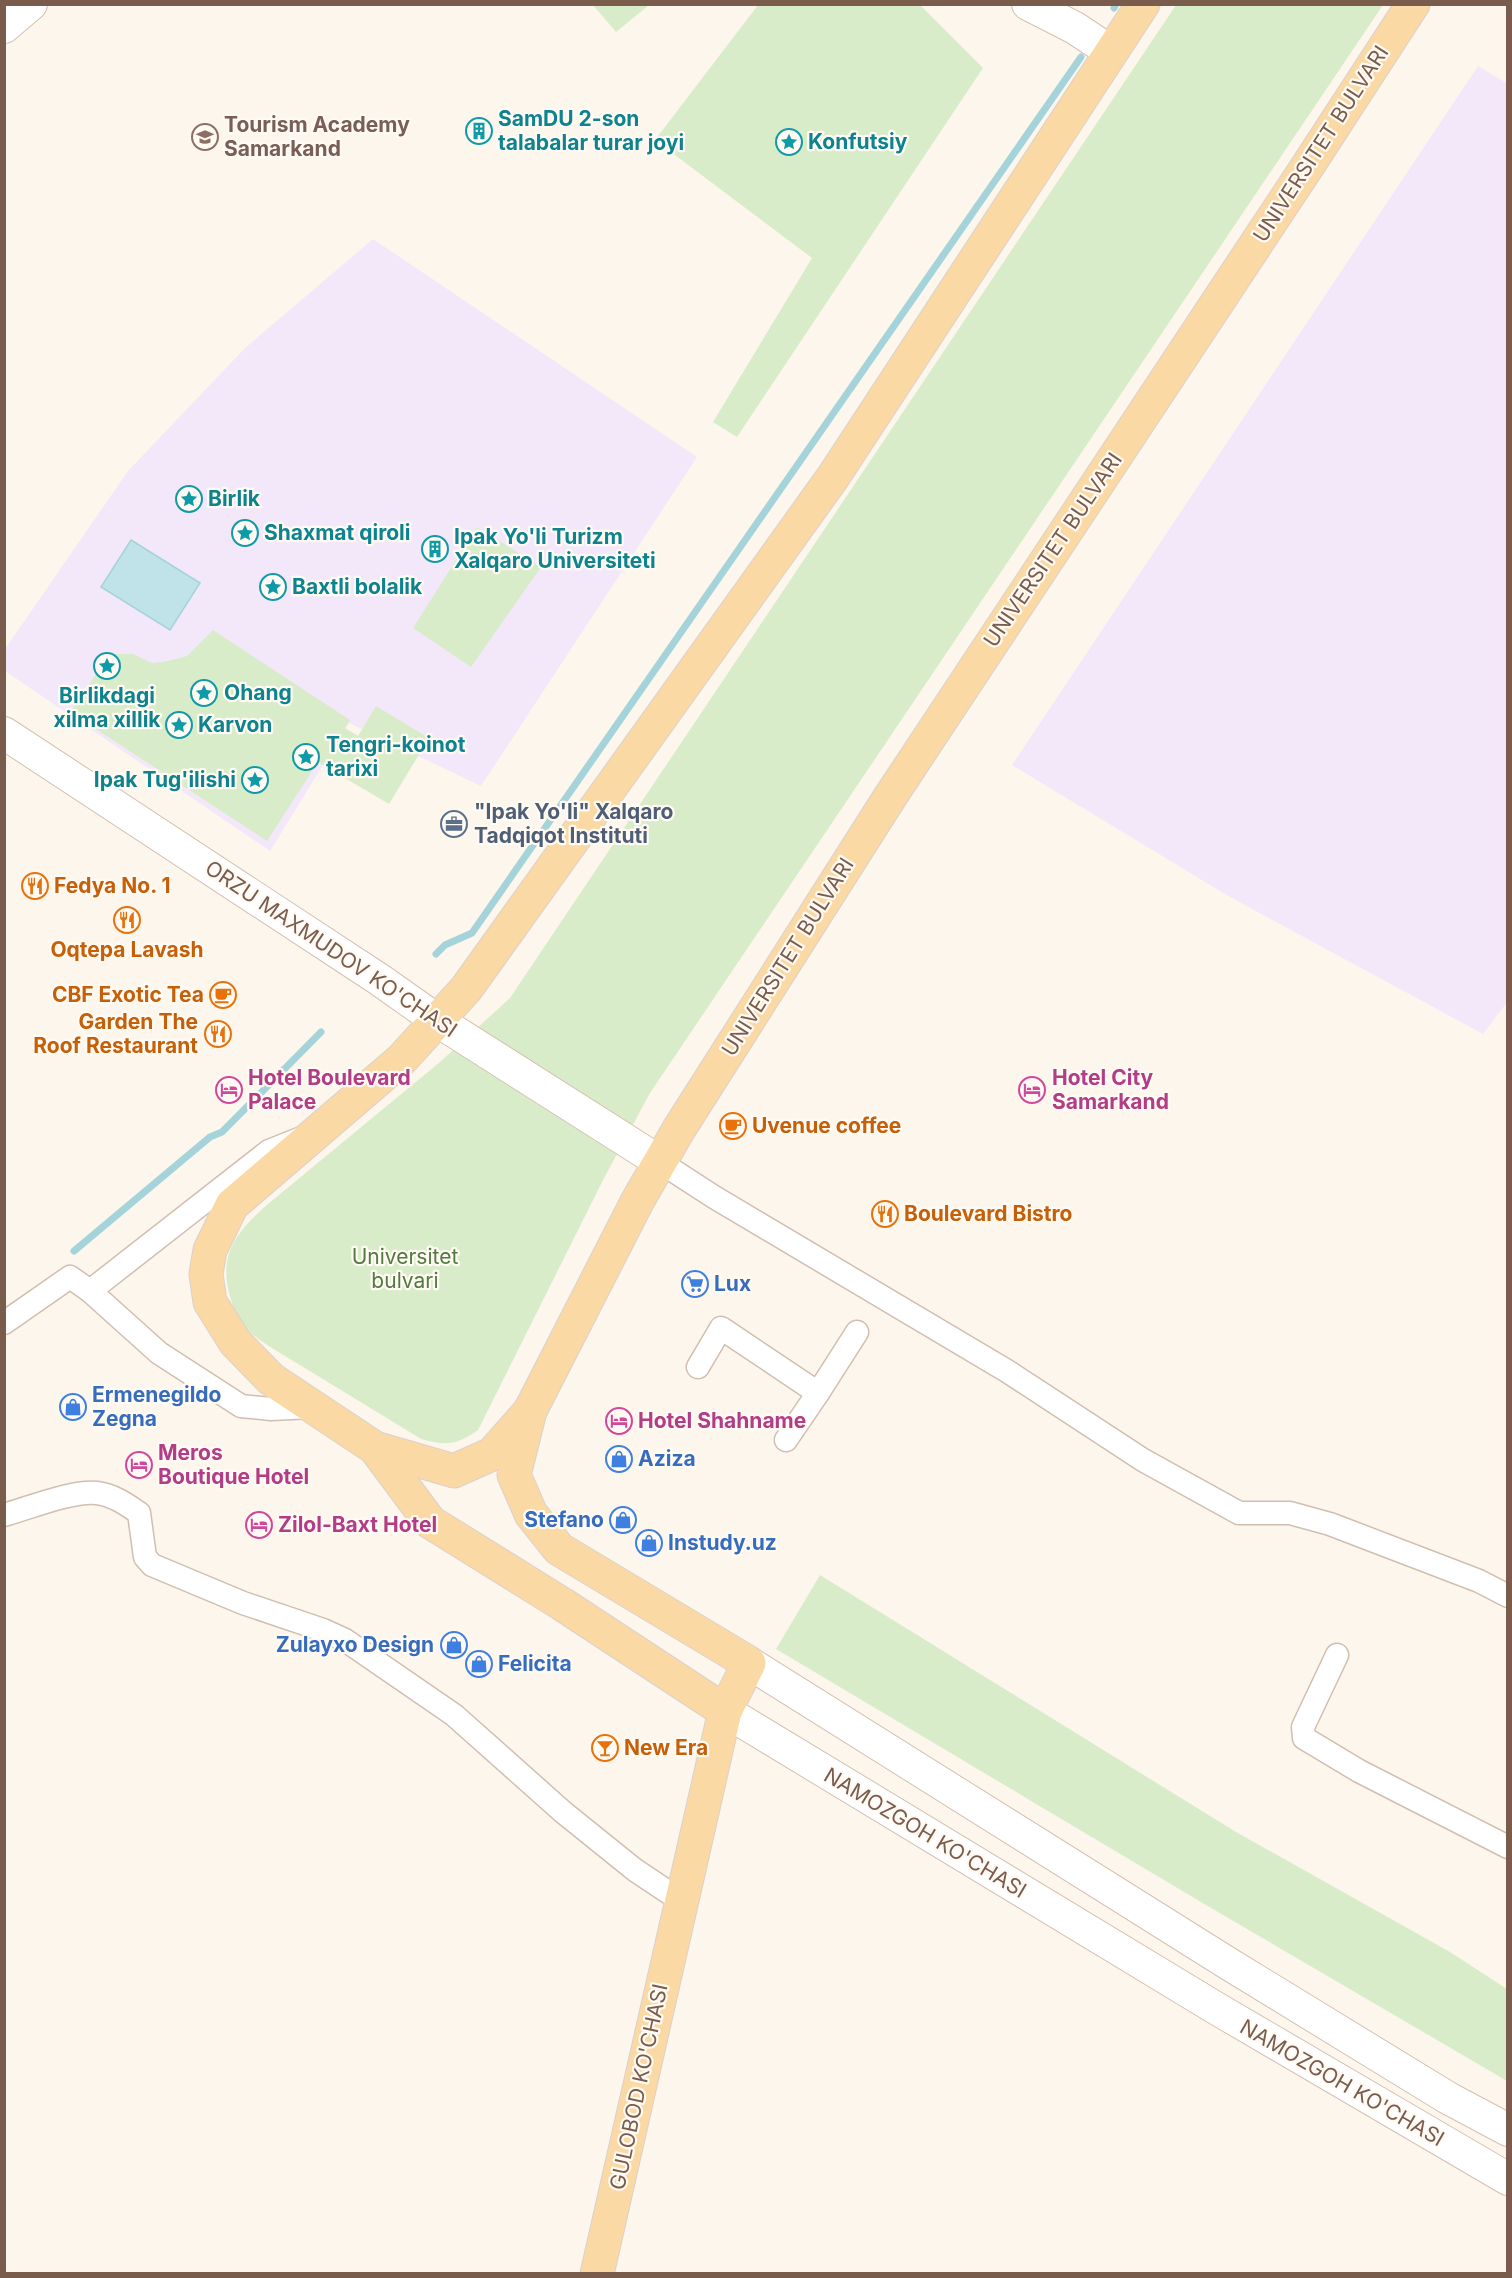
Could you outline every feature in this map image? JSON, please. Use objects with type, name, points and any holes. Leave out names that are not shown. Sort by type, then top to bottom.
[{"type":"main road","points":[[4,27],[31,4]]},
{"type":"main road","points":[[1028,4],[1075,28],[1111,52]]},
{"type":"main road","name":"UNIVERSITET BULVARI","points":[[1143,4],[833,477],[473,980],[401,1060],[232,1205],[210,1250],[206,1274],[210,1302],[235,1342],[271,1380],[375,1448],[454,1471],[492,1454],[530,1411],[638,1200],[660,1162],[890,797],[1413,4]]},
{"type":"main road","name":"ORZU MAXMUDOV KO'CHASI","points":[[4,733],[380,980],[438,1021],[660,1162]]},
{"type":"main road","name":"NAMOZGOH KO'CHASI","points":[[530,1411],[514,1475],[531,1514],[559,1548],[749,1663],[1448,2098],[1508,2130]]},
{"type":"main road","name":"NAMOZGOH KO'CHASI","points":[[375,1448],[430,1522],[725,1712],[1219,2010],[1508,2179]]},
{"type":"main road","name":"GULOBOD KO'CHASI","points":[[597,2274],[680,1900],[725,1712],[749,1663]]},
{"type":"main road","points":[[1219,2010],[1246,1973]]},
{"type":"street","points":[[90,1291],[269,1151],[316,1133]]},
{"type":"street","points":[[660,1162],[714,1197],[1007,1371],[1143,1460],[1239,1513],[1290,1513],[1330,1524],[1479,1581],[1508,1596]]},
{"type":"street","points":[[4,1323],[70,1277],[90,1291],[159,1353],[241,1406],[271,1409],[312,1407]]},
{"type":"street","points":[[698,1367],[721,1328],[818,1393]]},
{"type":"street","points":[[786,1440],[857,1332]]},
{"type":"street","points":[[4,1515],[80,1493],[97,1493],[120,1500],[140,1513],[145,1557],[152,1565],[243,1603],[323,1630],[345,1640],[454,1715],[572,1819],[635,1870],[680,1900]]},
{"type":"street","points":[[1337,1655],[1303,1727],[1304,1738],[1359,1771],[1508,1847]]},
{"type":"shaded area","points":[[1478,66],[1508,84],[1508,1001],[1483,1034],[1230,897],[1012,765]]},
{"type":"shaded area","points":[[373,239],[697,457],[481,786],[349,723],[270,851],[5,671],[5,649],[128,471],[245,348]]},
{"type":"green space","points":[[593,5],[649,5],[616,32]]},
{"type":"green space","points":[[758,5],[920,5],[983,68],[737,437],[713,422],[812,258],[655,140]]},
{"type":"green space","name":"Universitet bulvari","points":[[1176,5],[1383,5],[650,1093],[603,1180],[478,1430],[464,1439],[451,1443],[421,1439],[277,1351],[246,1328],[239,1320],[229,1293],[227,1265],[234,1242],[248,1223],[268,1204],[440,1062],[510,998]]},
{"type":"green space","points":[[477,527],[541,567],[471,667],[413,628]]},
{"type":"green space","points":[[213,630],[350,720],[345,728],[358,736],[376,706],[429,738],[389,804],[318,762],[267,841],[70,712],[110,654],[133,654],[152,663],[163,662],[187,656]]},
{"type":"green space","points":[[820,1575],[1236,1832],[1450,1952],[1507,1989],[1507,2081],[776,1649]]},
{"type":"water","points":[[131,540],[200,583],[170,630],[101,587]]},
{"type":"waterway","points":[[1114,8],[1116,4]]},
{"type":"waterway","points":[[436,954],[445,945],[472,933],[1081,57]]},
{"type":"waterway","points":[[74,1251],[210,1137],[222,1132],[321,1032]]},
{"type":"place","name":"SamDU 2-son talabalar turar joyi","points":[[479,131]]},
{"type":"place","name":"Tourism Academy Samarkand","points":[[205,137]]},
{"type":"place","name":"Konfutsiy","points":[[789,142]]},
{"type":"place","name":"Birlik","points":[[189,499]]},
{"type":"place","name":"Shaxmat qiroli","points":[[245,533]]},
{"type":"place","name":"Ipak Yo'li Turizm Xalqaro Universiteti","points":[[435,549]]},
{"type":"place","name":"Baxtli bolalik","points":[[273,587]]},
{"type":"place","name":"Birlikdagi xilma xillik","points":[[107,666]]},
{"type":"place","name":"Ohang","points":[[204,693]]},
{"type":"place","name":"Karvon","points":[[179,725]]},
{"type":"place","name":"Tengri-koinot tarixi","points":[[306,757]]},
{"type":"place","name":"Ipak Tug'ilishi","points":[[255,780]]},
{"type":"place","name":"\"Ipak Yo'li\" Xalqaro Tadqiqot Instituti","points":[[454,824]]},
{"type":"place","name":"Fedya No. 1","points":[[35,886]]},
{"type":"place","name":"Oqtepa Lavash","points":[[127,920]]},
{"type":"place","name":"CBF Exotic Tea","points":[[223,995]]},
{"type":"place","name":"Garden The Roof Restaurant","points":[[218,1034]]},
{"type":"place","name":"Hotel Boulevard Palace","points":[[229,1090]]},
{"type":"place","name":"Hotel City Samarkand","points":[[1032,1090]]},
{"type":"place","name":"Uvenue coffee","points":[[733,1126]]},
{"type":"place","name":"Boulevard Bistro","points":[[885,1214]]},
{"type":"place","name":"Lux","points":[[695,1284]]},
{"type":"place","name":"Ermenegildo Zegna","points":[[73,1407]]},
{"type":"place","name":"Hotel Shahname","points":[[619,1421]]},
{"type":"place","name":"Aziza","points":[[619,1459]]},
{"type":"place","name":"Meros Boutique Hotel","points":[[139,1465]]},
{"type":"place","name":"Stefano","points":[[623,1520]]},
{"type":"place","name":"Zilol-Baxt Hotel","points":[[259,1525]]},
{"type":"place","name":"Instudy.uz","points":[[649,1543]]},
{"type":"place","name":"Zulayxo Design","points":[[454,1645]]},
{"type":"place","name":"Felicita","points":[[479,1664]]},
{"type":"place","name":"New Era","points":[[605,1748]]}]
